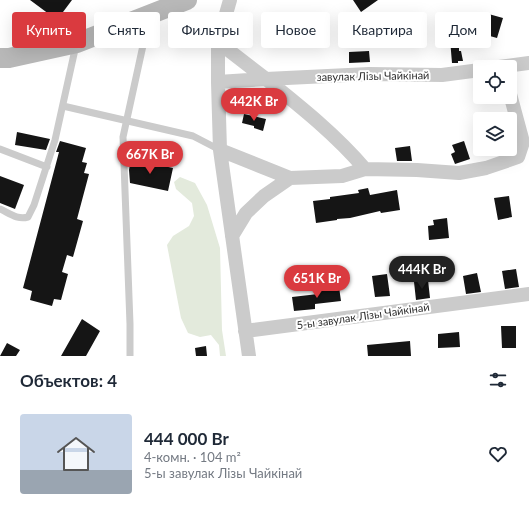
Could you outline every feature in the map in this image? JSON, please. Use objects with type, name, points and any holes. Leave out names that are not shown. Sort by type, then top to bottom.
[{"type":"main road","points":[[158,12],[187,0]]},
{"type":"main road","points":[[0,58],[9,58],[54,48]]},
{"type":"street","points":[[227,12],[230,0]]},
{"type":"street","points":[[218,48],[220,150],[249,356]]},
{"type":"street","points":[[226,48],[326,129],[349,150],[365,169]]},
{"type":"street","points":[[517,65],[529,63]]},
{"type":"street","name":"завулак Лізы Чайкінай","points":[[218,82],[369,74],[442,75],[473,71]]},
{"type":"street","points":[[220,150],[290,178],[342,176],[365,169],[417,170],[459,173],[486,168],[518,157],[523,142],[513,104]]},
{"type":"street","points":[[232,236],[246,213],[264,196],[290,178]]},
{"type":"street","name":"5-ы завулак Лізы Чайкінай","points":[[245,331],[529,294]]},
{"type":"lane","points":[[0,209],[16,217],[22,218],[28,217],[34,205],[55,140],[76,48]]},
{"type":"lane","points":[[130,356],[123,137],[142,48]]},
{"type":"lane","points":[[63,106],[193,136],[220,150]]},
{"type":"lane","points":[[0,149],[47,166]]},
{"type":"shaded area","points":[[180,177],[195,183],[207,205],[220,248],[222,330],[226,356],[220,356],[219,345],[211,335],[200,337],[188,333],[181,318],[167,245],[173,236],[189,226],[194,216],[192,203],[176,189],[174,182]]},
{"type":"building","points":[[30,0],[72,0],[63,12],[46,12]]},
{"type":"building","points":[[353,0],[378,0],[361,12]]},
{"type":"building","points":[[491,15],[503,18],[497,38],[491,36]]},
{"type":"building","points":[[451,48],[459,48],[463,61],[452,63]]},
{"type":"building","points":[[369,51],[370,62],[349,63],[349,52]]},
{"type":"building","points":[[244,114],[266,119],[263,131],[254,128],[254,126],[242,123]]},
{"type":"building","points":[[17,132],[50,139],[46,150],[15,145]]},
{"type":"building","points":[[60,141],[86,148],[82,162],[87,163],[84,173],[89,174],[77,219],[83,221],[73,257],[67,255],[62,272],[68,274],[61,300],[54,299],[52,306],[30,300],[32,291],[23,288],[59,152],[56,152]]},
{"type":"building","points":[[464,141],[470,159],[455,164],[451,154],[455,152],[452,145]]},
{"type":"building","points":[[410,146],[412,161],[397,161],[395,148]]},
{"type":"building","points":[[131,159],[173,168],[168,191],[130,183],[129,170]]},
{"type":"building","points":[[0,176],[24,185],[15,209],[0,203]]},
{"type":"building","points":[[368,188],[370,195],[397,190],[400,210],[381,213],[380,211],[350,218],[316,223],[313,201],[359,193],[358,190]]},
{"type":"building","points":[[509,196],[512,217],[498,220],[494,198]]},
{"type":"building","points":[[447,218],[449,238],[429,240],[428,226],[434,225],[433,220]]},
{"type":"building","points":[[516,269],[519,287],[505,289],[502,271]]},
{"type":"building","points":[[477,273],[481,292],[466,294],[463,276]]},
{"type":"building","points":[[387,274],[390,296],[375,297],[372,276]]},
{"type":"building","points":[[428,280],[430,298],[416,300],[414,282]]},
{"type":"building","points":[[339,287],[341,301],[315,304],[315,309],[294,311],[292,297],[318,294],[317,289]]},
{"type":"building","points":[[82,319],[100,331],[86,356],[61,356]]},
{"type":"building","points":[[501,326],[516,326],[516,348],[502,348]]},
{"type":"building","points":[[459,332],[460,347],[438,348],[438,334]]},
{"type":"building","points":[[410,341],[411,356],[368,356],[367,345]]},
{"type":"building","points":[[7,343],[20,350],[16,356],[0,356]]},
{"type":"building","points":[[206,346],[207,356],[196,356],[195,348]]}]
